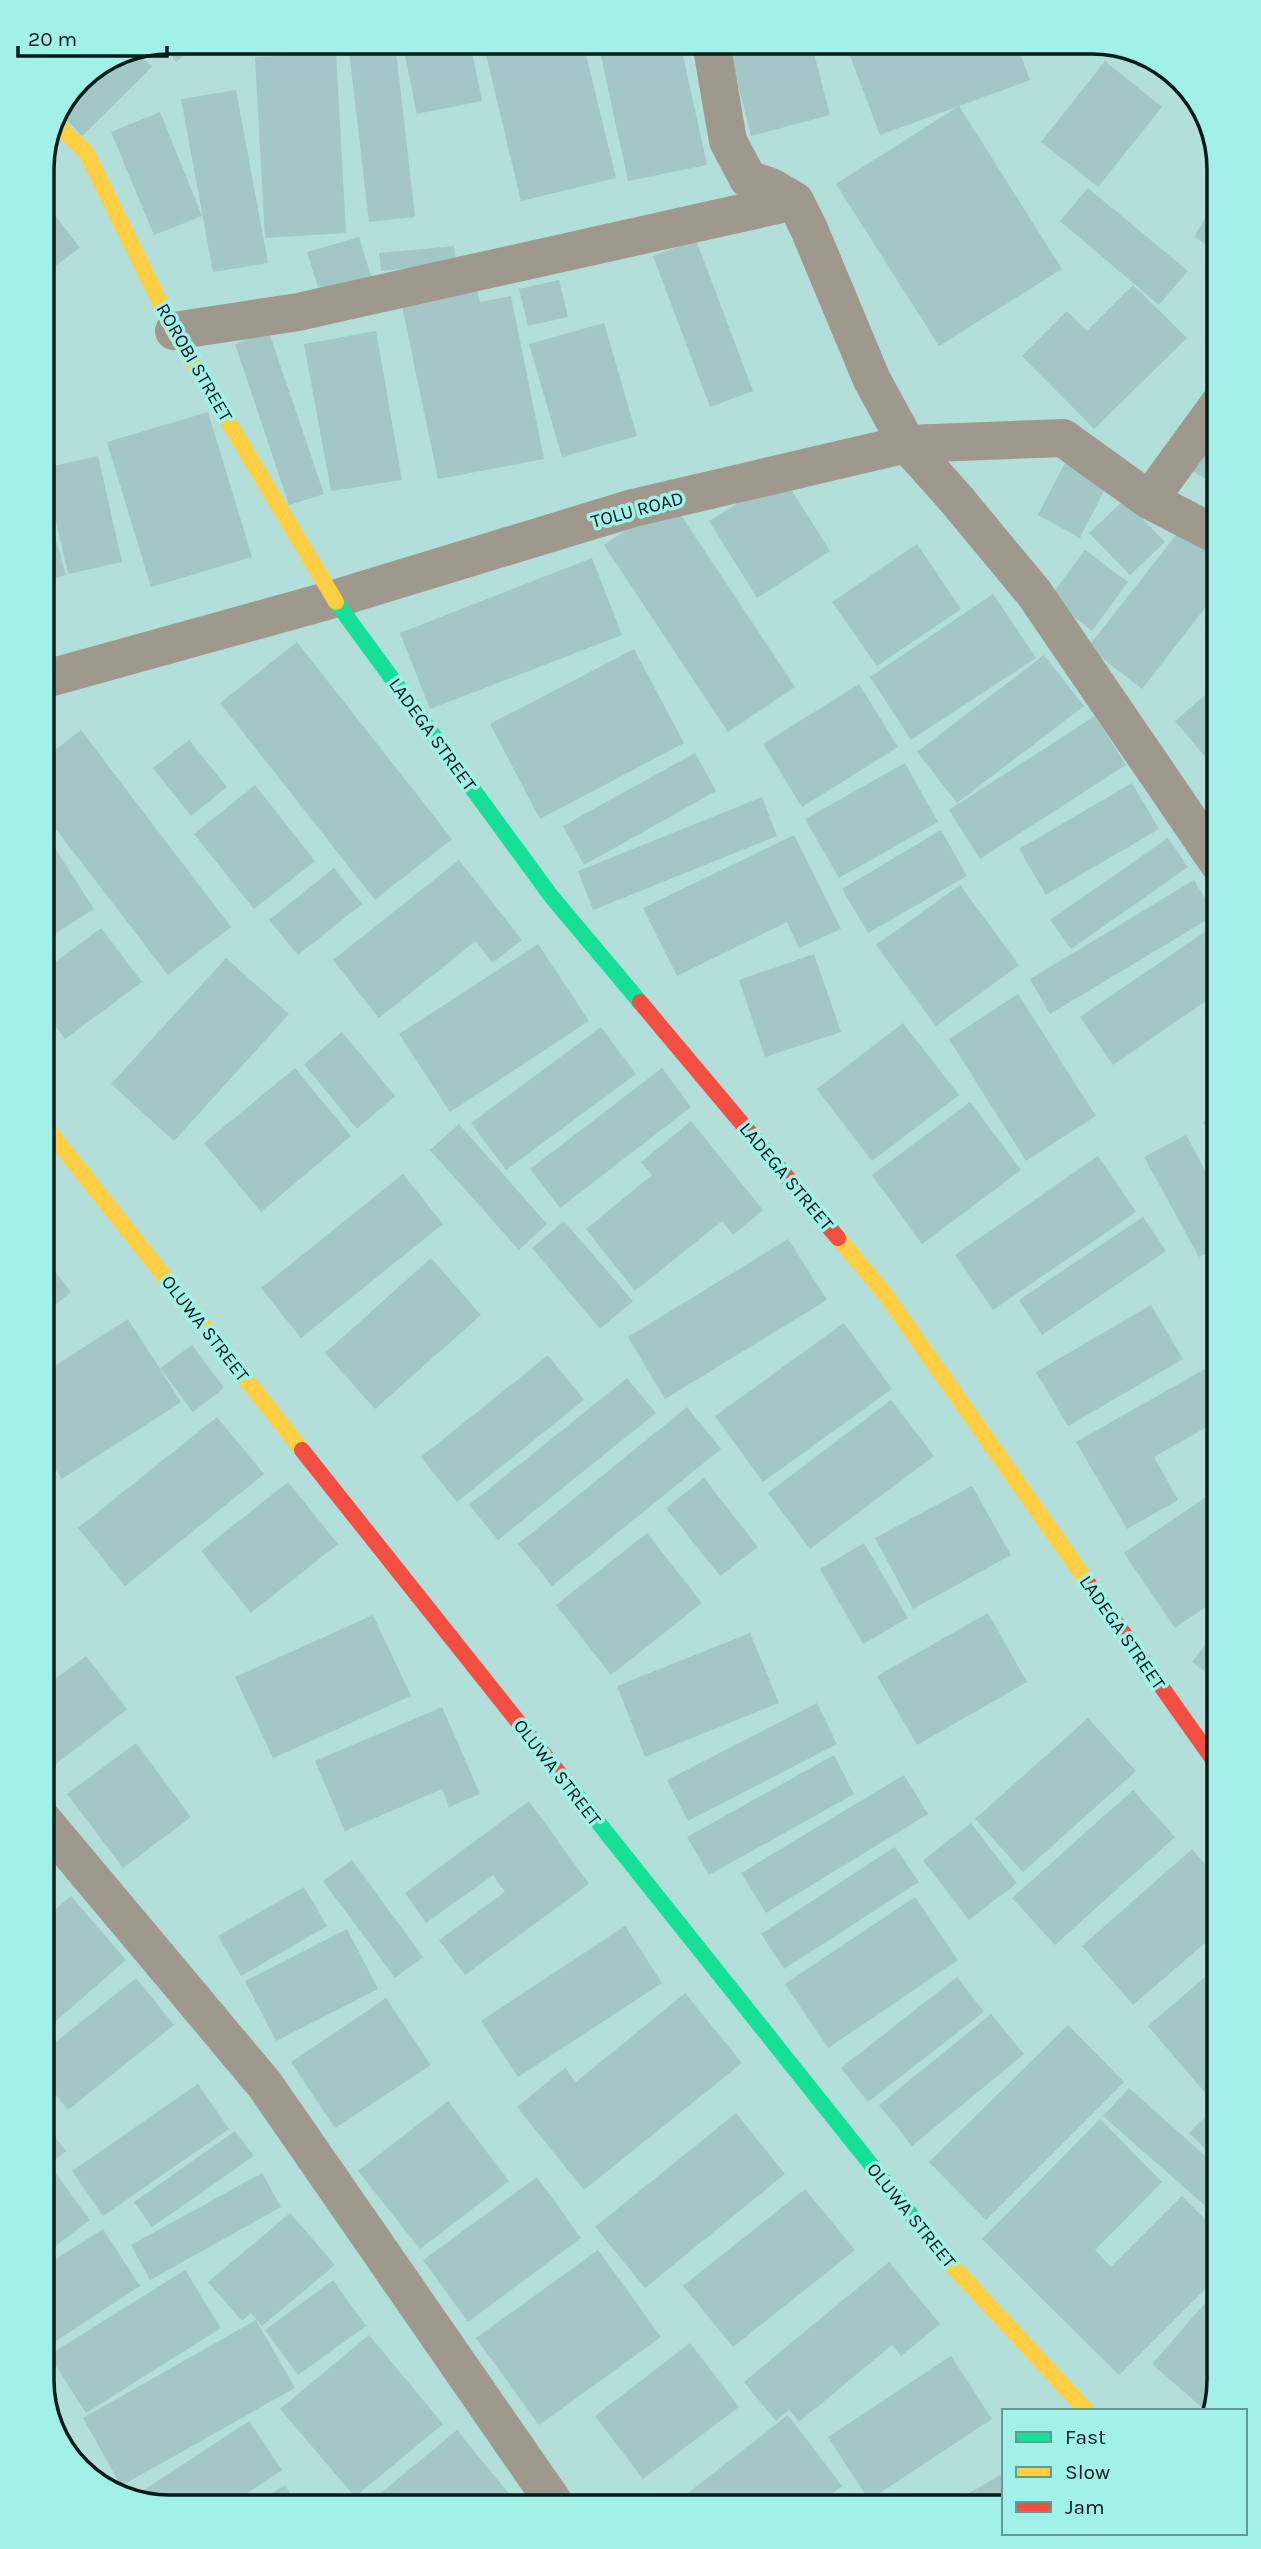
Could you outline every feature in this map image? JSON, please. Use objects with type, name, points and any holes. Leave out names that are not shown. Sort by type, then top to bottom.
[{"type":"street","points":[[713,54],[728,141],[747,179],[771,187],[795,201],[872,380],[906,444],[1034,593],[1207,845]]},
{"type":"street","name":"ROROBI STREET","points":[[62,129],[86,152],[174,331],[334,599]]},
{"type":"street","points":[[174,331],[298,312],[795,201]]},
{"type":"street","points":[[1149,499],[1207,420]]},
{"type":"street","name":"TOLU ROAD","points":[[54,677],[334,599],[633,508],[906,444],[1063,438],[1149,499],[1207,530]]},
{"type":"street","name":"LADEGA STREET","points":[[334,599],[551,896],[886,1294],[1207,1751]]},
{"type":"street","name":"OLUWA STREET","points":[[54,1137],[949,2263],[1085,2409]]},
{"type":"street","points":[[54,1833],[265,2085],[549,2495]]},
{"type":"building","points":[[170,54],[187,54],[176,62]]},
{"type":"building","points":[[336,54],[346,233],[265,238],[255,57]]},
{"type":"building","points":[[349,54],[396,54],[415,217],[369,222]]},
{"type":"building","points":[[404,54],[472,54],[482,101],[417,114]]},
{"type":"building","points":[[486,54],[586,54],[616,178],[521,201]]},
{"type":"building","points":[[601,54],[683,54],[707,165],[628,181]]},
{"type":"building","points":[[730,54],[814,54],[830,115],[751,136]]},
{"type":"building","points":[[849,54],[1020,54],[1030,80],[880,135]]},
{"type":"building","points":[[142,58],[152,67],[82,136],[66,119],[74,105],[88,88],[105,74]]},
{"type":"building","points":[[1105,61],[1162,107],[1098,187],[1041,142]]},
{"type":"building","points":[[236,90],[268,263],[213,272],[181,99]]},
{"type":"building","points":[[959,106],[1062,269],[939,346],[836,184]]},
{"type":"building","points":[[160,112],[202,216],[154,235],[111,132]]},
{"type":"building","points":[[1088,188],[1188,271],[1159,305],[1060,221]]},
{"type":"building","points":[[54,214],[80,248],[54,267]]},
{"type":"building","points":[[1207,215],[1207,245],[1194,237]]},
{"type":"building","points":[[359,237],[374,286],[322,300],[307,252]]},
{"type":"building","points":[[696,240],[753,391],[710,407],[653,256]]},
{"type":"building","points":[[454,246],[456,264],[381,271],[379,253]]},
{"type":"building","points":[[559,280],[568,317],[528,326],[519,289]]},
{"type":"building","points":[[1133,285],[1187,338],[1094,429],[1022,356],[1067,311],[1087,331]]},
{"type":"building","points":[[477,290],[480,302],[511,296],[544,459],[438,479],[402,306]]},
{"type":"building","points":[[604,323],[637,436],[562,457],[529,344]]},
{"type":"building","points":[[376,331],[402,480],[331,491],[304,344]]},
{"type":"building","points":[[269,332],[324,494],[289,505],[235,344]]},
{"type":"building","points":[[208,412],[252,557],[151,587],[107,442]]},
{"type":"building","points":[[1207,439],[1207,479],[1190,470]]},
{"type":"building","points":[[1069,455],[1111,477],[1080,538],[1038,515]]},
{"type":"building","points":[[98,456],[122,562],[68,574],[54,512],[54,466]]},
{"type":"building","points":[[782,475],[830,551],[757,598],[709,521]]},
{"type":"building","points":[[671,500],[795,687],[728,732],[604,545]]},
{"type":"building","points":[[1124,500],[1165,542],[1130,575],[1089,533]]},
{"type":"building","points":[[1184,525],[1207,543],[1207,605],[1142,689],[1088,647]]},
{"type":"building","points":[[54,534],[66,575],[54,578]]},
{"type":"building","points":[[917,544],[961,609],[877,666],[832,602]]},
{"type":"building","points":[[1085,550],[1128,582],[1092,631],[1049,598]]},
{"type":"building","points":[[592,558],[622,635],[430,709],[400,633]]},
{"type":"building","points":[[993,594],[1036,658],[911,740],[870,677]]},
{"type":"building","points":[[297,642],[452,839],[375,900],[220,703]]},
{"type":"building","points":[[634,649],[684,743],[540,819],[490,724]]},
{"type":"building","points":[[1044,655],[1084,706],[957,803],[917,752]]},
{"type":"building","points":[[859,684],[898,747],[802,807],[763,744]]},
{"type":"building","points":[[1207,693],[1207,759],[1175,721]]},
{"type":"building","points":[[1095,716],[1126,765],[980,859],[949,810]]},
{"type":"building","points":[[81,730],[231,927],[168,975],[54,827],[54,751]]},
{"type":"building","points":[[189,740],[227,787],[191,816],[153,768]]},
{"type":"building","points":[[695,753],[716,791],[584,865],[563,826]]},
{"type":"building","points":[[905,763],[938,822],[839,878],[805,819]]},
{"type":"building","points":[[1132,783],[1159,829],[1046,895],[1019,849]]},
{"type":"building","points":[[255,785],[315,861],[254,909],[194,834]]},
{"type":"building","points":[[762,797],[777,836],[593,910],[578,871]]},
{"type":"building","points":[[941,830],[967,876],[868,933],[842,889]]},
{"type":"building","points":[[794,835],[841,929],[799,948],[787,922],[677,976],[643,908]]},
{"type":"building","points":[[1168,838],[1188,867],[1071,949],[1050,920]]},
{"type":"building","points":[[54,847],[94,909],[54,934]]},
{"type":"building","points":[[459,860],[522,940],[492,963],[476,941],[379,1018],[333,960]]},
{"type":"building","points":[[334,868],[362,904],[298,955],[269,920]]},
{"type":"building","points":[[1194,880],[1207,902],[1207,920],[1050,1014],[1030,979]]},
{"type":"building","points":[[960,885],[1019,965],[936,1026],[876,945]]},
{"type":"building","points":[[101,928],[142,982],[65,1039],[54,1024],[54,963]]},
{"type":"building","points":[[1207,930],[1207,1000],[1113,1065],[1080,1017]]},
{"type":"building","points":[[538,944],[589,1021],[450,1112],[399,1034]]},
{"type":"building","points":[[814,954],[841,1032],[765,1057],[739,980]]},
{"type":"building","points":[[226,958],[289,1014],[174,1141],[111,1084]]},
{"type":"building","points":[[1018,994],[1096,1116],[1026,1161],[949,1039]]},
{"type":"building","points":[[903,1023],[959,1095],[872,1161],[817,1089]]},
{"type":"building","points":[[601,1027],[636,1074],[506,1170],[471,1123]]},
{"type":"building","points":[[342,1032],[395,1096],[357,1129],[304,1064]]},
{"type":"building","points":[[295,1068],[351,1136],[261,1212],[204,1143]]},
{"type":"building","points":[[662,1068],[691,1107],[560,1208],[530,1169]]},
{"type":"building","points":[[970,1102],[1021,1170],[922,1244],[872,1175]]},
{"type":"building","points":[[691,1121],[763,1210],[733,1235],[722,1221],[635,1291],[586,1229],[652,1175],[641,1162]]},
{"type":"building","points":[[459,1124],[547,1224],[519,1250],[430,1150]]},
{"type":"building","points":[[1186,1135],[1207,1174],[1207,1253],[1199,1257],[1144,1157]]},
{"type":"building","points":[[1098,1156],[1136,1212],[993,1310],[955,1255]]},
{"type":"building","points":[[403,1174],[443,1224],[301,1338],[261,1288]]},
{"type":"building","points":[[1143,1217],[1166,1251],[1042,1335],[1019,1300]]},
{"type":"building","points":[[564,1221],[633,1301],[600,1329],[532,1248]]},
{"type":"building","points":[[788,1239],[827,1300],[665,1399],[628,1337]]},
{"type":"building","points":[[431,1258],[481,1315],[375,1409],[325,1353]]},
{"type":"building","points":[[54,1270],[71,1292],[54,1305]]},
{"type":"building","points":[[1151,1305],[1183,1359],[1068,1426],[1036,1372]]},
{"type":"building","points":[[128,1319],[181,1402],[62,1479],[54,1467],[54,1366]]},
{"type":"building","points":[[844,1323],[892,1389],[763,1482],[715,1416]]},
{"type":"building","points":[[192,1345],[224,1388],[193,1412],[160,1368]]},
{"type":"building","points":[[548,1355],[584,1400],[457,1502],[421,1457]]},
{"type":"building","points":[[1207,1368],[1207,1427],[1154,1457],[1178,1500],[1127,1529],[1076,1442]]},
{"type":"building","points":[[627,1378],[656,1413],[498,1540],[469,1505]]},
{"type":"building","points":[[891,1400],[934,1456],[810,1549],[768,1493]]},
{"type":"building","points":[[687,1407],[721,1449],[552,1586],[518,1544]]},
{"type":"building","points":[[217,1417],[264,1474],[125,1586],[78,1528]]},
{"type":"building","points":[[704,1478],[758,1547],[720,1576],[666,1508]]},
{"type":"building","points":[[288,1482],[338,1544],[251,1613],[201,1551]]},
{"type":"building","points":[[972,1486],[1011,1555],[913,1609],[875,1538]]},
{"type":"building","points":[[1207,1496],[1207,1606],[1175,1628],[1124,1553]]},
{"type":"building","points":[[647,1533],[702,1603],[611,1675],[556,1605]]},
{"type":"building","points":[[864,1543],[908,1618],[863,1644],[820,1569]]},
{"type":"building","points":[[988,1613],[1027,1682],[917,1745],[877,1676]]},
{"type":"building","points":[[373,1615],[411,1696],[273,1758],[235,1677]]},
{"type":"building","points":[[750,1633],[779,1703],[645,1757],[617,1686]]},
{"type":"building","points":[[1207,1642],[1207,1673],[1192,1662]]},
{"type":"building","points":[[86,1656],[127,1709],[54,1765],[54,1680]]},
{"type":"building","points":[[817,1703],[837,1744],[688,1821],[667,1780]]},
{"type":"building","points":[[442,1707],[480,1794],[449,1807],[442,1789],[345,1831],[315,1761]]},
{"type":"building","points":[[1088,1718],[1136,1771],[1023,1872],[975,1819]]},
{"type":"building","points":[[136,1743],[191,1817],[123,1868],[67,1794]]},
{"type":"building","points":[[834,1755],[854,1794],[709,1875],[687,1837]]},
{"type":"building","points":[[904,1775],[928,1814],[766,1913],[741,1873]]},
{"type":"building","points":[[1133,1790],[1175,1837],[1055,1945],[1012,1898]]},
{"type":"building","points":[[529,1801],[589,1884],[465,1975],[439,1940],[505,1892],[493,1875],[426,1923],[405,1893]]},
{"type":"building","points":[[971,1823],[1017,1883],[969,1920],[923,1860]]},
{"type":"building","points":[[895,1847],[919,1882],[784,1969],[761,1934]]},
{"type":"building","points":[[1192,1849],[1207,1866],[1207,1941],[1133,2005],[1082,1946]]},
{"type":"building","points":[[352,1860],[423,1957],[395,1978],[323,1881]]},
{"type":"building","points":[[304,1887],[327,1926],[241,1976],[218,1936]]},
{"type":"building","points":[[71,1896],[126,1960],[54,2023],[54,1911]]},
{"type":"building","points":[[915,1897],[958,1960],[828,2048],[785,1984]]},
{"type":"building","points":[[625,1926],[662,1983],[518,2077],[481,2021]]},
{"type":"building","points":[[347,1929],[378,1989],[276,2041],[245,1981]]},
{"type":"building","points":[[1207,1975],[1207,2095],[1148,2026]]},
{"type":"building","points":[[957,1977],[984,2012],[868,2102],[841,2068]]},
{"type":"building","points":[[136,1978],[174,2025],[68,2110],[54,2092],[54,2043]]},
{"type":"building","points":[[685,1993],[742,2063],[584,2190],[517,2107],[565,2068],[576,2082]]},
{"type":"building","points":[[386,1998],[431,2065],[335,2128],[291,2062]]},
{"type":"building","points":[[991,2014],[1024,2054],[912,2146],[879,2105]]},
{"type":"building","points":[[1068,2025],[1124,2082],[986,2220],[929,2162]]},
{"type":"building","points":[[198,2084],[229,2129],[103,2216],[72,2171]]},
{"type":"building","points":[[1129,2088],[1207,2157],[1207,2207],[1103,2116]]},
{"type":"building","points":[[448,2101],[509,2181],[420,2249],[358,2171]]},
{"type":"building","points":[[736,2113],[785,2174],[645,2288],[595,2227]]},
{"type":"building","points":[[1207,2114],[1207,2150],[1189,2133]]},
{"type":"building","points":[[1100,2119],[1162,2182],[1095,2250],[1111,2267],[1182,2196],[1207,2221],[1207,2287],[1119,2375],[982,2239]]},
{"type":"building","points":[[235,2131],[254,2156],[152,2227],[134,2202]]},
{"type":"building","points":[[54,2136],[66,2151],[54,2160]]},
{"type":"building","points":[[262,2173],[281,2207],[150,2280],[131,2245]]},
{"type":"building","points":[[56,2174],[90,2220],[54,2247]]},
{"type":"building","points":[[537,2177],[581,2238],[468,2322],[423,2260]]},
{"type":"building","points":[[805,2189],[855,2250],[733,2347],[683,2286]]},
{"type":"building","points":[[290,2213],[335,2265],[262,2326],[251,2313],[242,2321],[208,2282]]},
{"type":"building","points":[[103,2229],[140,2286],[54,2342],[54,2260]]},
{"type":"building","points":[[598,2250],[661,2337],[539,2425],[476,2338]]},
{"type":"building","points":[[889,2262],[940,2324],[901,2356],[892,2345],[799,2422],[789,2410],[776,2421],[744,2382]]},
{"type":"building","points":[[185,2270],[221,2328],[86,2413],[54,2363],[54,2352]]},
{"type":"building","points":[[333,2280],[366,2326],[298,2375],[265,2330]]},
{"type":"building","points":[[1207,2301],[1207,2380],[1203,2408],[1152,2364]]},
{"type":"building","points":[[256,2320],[295,2388],[123,2485],[119,2483],[83,2418]]},
{"type":"building","points":[[369,2335],[443,2424],[357,2495],[353,2495],[280,2409]]},
{"type":"building","points":[[690,2343],[739,2407],[643,2479],[595,2416]]},
{"type":"building","points":[[951,2356],[992,2419],[877,2495],[866,2495],[828,2437]]},
{"type":"building","points":[[788,2415],[842,2486],[830,2495],[685,2495]]},
{"type":"building","points":[[249,2421],[282,2470],[244,2495],[162,2495],[141,2492]]},
{"type":"building","points":[[457,2430],[510,2495],[378,2495]]},
{"type":"building","points":[[1002,2474],[1002,2495],[966,2495]]},
{"type":"building","points":[[285,2485],[291,2495],[269,2495]]},
{"type":"traffic: fast","points":[[336,602],[551,896],[640,1002]]},
{"type":"traffic: fast","points":[[566,1782],[947,2260]]},
{"type":"traffic: slow","points":[[62,129],[86,152],[174,331],[336,602]]},
{"type":"traffic: slow","points":[[54,1137],[302,1450]]},
{"type":"traffic: slow","points":[[838,1238],[885,1294],[1088,1583]]},
{"type":"traffic: slow","points":[[947,2260],[1085,2409]]},
{"type":"traffic: jam","points":[[640,1002],[838,1238]]},
{"type":"traffic: jam","points":[[302,1450],[566,1782]]},
{"type":"traffic: jam","points":[[1088,1583],[1207,1751]]}]
